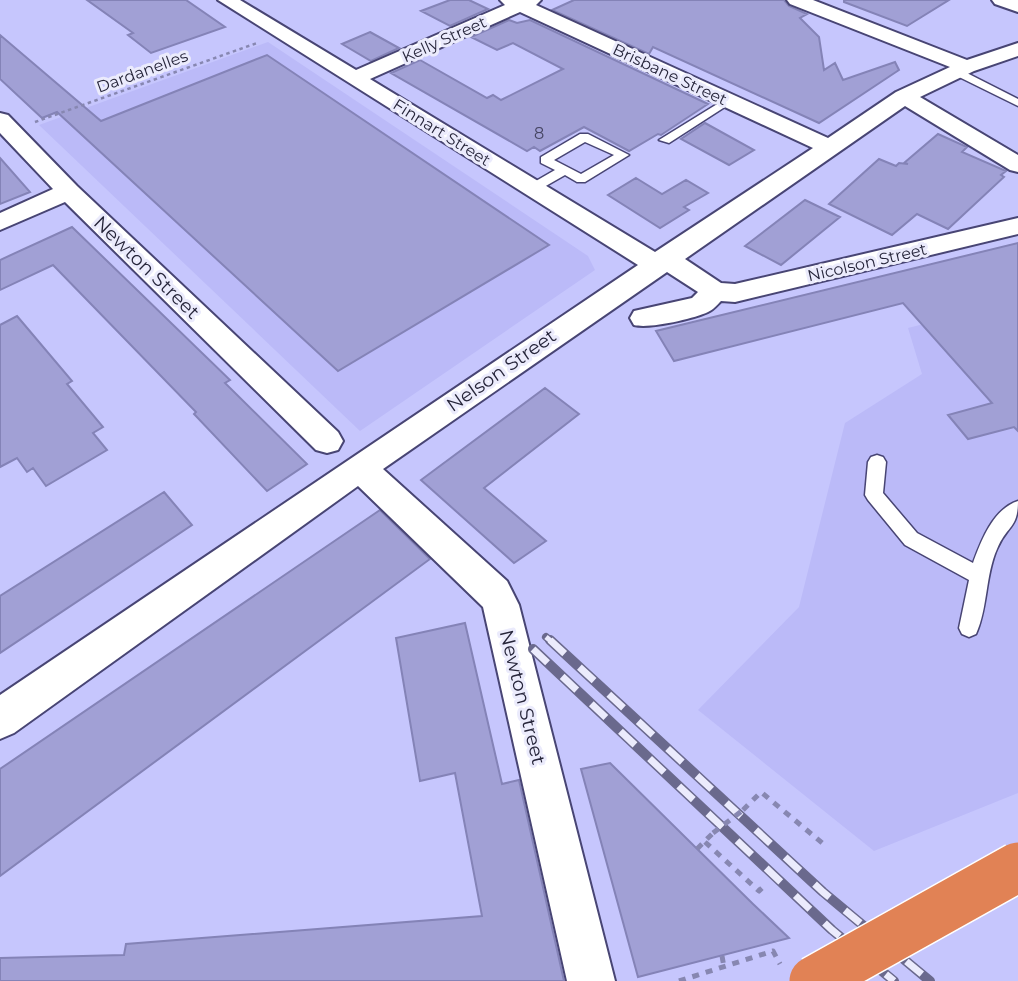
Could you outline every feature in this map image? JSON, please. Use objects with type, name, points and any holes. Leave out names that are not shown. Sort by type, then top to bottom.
[{"type":"highway","points":[[798,976],[1018,867]]},
{"type":"street","points":[[796,0],[962,70]]},
{"type":"street","points":[[1001,0],[1018,6]]},
{"type":"street","name":"Finnart Street","points":[[238,2],[282,34],[533,188],[660,261]]},
{"type":"street","name":"Kelly Street","points":[[355,78],[521,2]]},
{"type":"street","name":"Brisbane Street","points":[[521,2],[832,148]]},
{"type":"street","name":"Nelson Street","points":[[0,719],[660,261],[832,148],[904,97],[962,70],[1018,49]]},
{"type":"street","points":[[904,97],[1018,165]]},
{"type":"street","name":"Newton Street","points":[[5,125],[68,191],[327,441]]},
{"type":"street","points":[[0,222],[68,191]]},
{"type":"street","name":"Nicolson Street","points":[[644,318],[701,305],[715,291],[735,293],[1018,226]]},
{"type":"street","points":[[660,261],[715,291]]},
{"type":"street","name":"Newton Street","points":[[360,468],[494,592],[501,605],[591,981]]},
{"type":"lane","points":[[962,70],[1018,103]]},
{"type":"lane","points":[[665,141],[727,101]]},
{"type":"lane","points":[[584,137],[623,155],[581,179],[563,171],[545,160],[584,137]]},
{"type":"lane","points":[[533,188],[563,171]]},
{"type":"lane","points":[[877,462],[874,495],[911,540],[979,576]]},
{"type":"lane","points":[[969,628],[985,550],[1008,516],[1018,508]]},
{"type":"path","name":"Dardanelles","points":[[5,125],[282,34]]},
{"type":"path","points":[[697,849],[761,792],[827,847]]},
{"type":"path","points":[[705,842],[759,891],[764,886]]},
{"type":"path","points":[[680,981],[773,951],[798,976]]},
{"type":"path","points":[[722,956],[724,967]]},
{"type":"shaded area","points":[[268,42],[588,256],[595,270],[360,431],[39,125]]},
{"type":"shaded area","points":[[1018,300],[1018,793],[874,851],[698,710],[799,607],[845,423],[922,374],[908,328]]},
{"type":"building","points":[[87,0],[186,0],[225,27],[151,53],[128,35],[133,33]]},
{"type":"building","points":[[450,0],[469,0],[488,9],[450,26],[421,11]]},
{"type":"building","points":[[574,0],[784,0],[789,6],[807,14],[800,18],[819,37],[824,70],[835,63],[843,80],[895,62],[899,70],[819,123],[653,47],[649,54],[552,10]]},
{"type":"building","points":[[844,0],[949,0],[907,26]]},
{"type":"building","points":[[509,20],[517,23],[530,20],[708,104],[661,135],[658,134],[629,151],[584,127],[540,151],[534,147],[527,151],[391,73],[420,60],[487,98],[493,95],[501,100],[563,69],[513,43],[497,50],[471,37]]},
{"type":"building","points":[[370,32],[399,48],[371,61],[342,44]]},
{"type":"building","points":[[0,35],[101,121],[267,55],[549,245],[338,371],[57,112],[42,118],[0,79]]},
{"type":"building","points":[[705,123],[754,150],[729,165],[681,139]]},
{"type":"building","points":[[938,134],[967,147],[962,152],[1006,171],[1001,175],[1004,177],[948,229],[917,214],[892,235],[829,204],[879,159],[896,166],[899,163],[908,164],[904,163]]},
{"type":"building","points":[[0,158],[30,192],[0,204]]},
{"type":"building","points":[[636,178],[662,194],[686,180],[708,193],[684,207],[689,210],[660,228],[608,195]]},
{"type":"building","points":[[805,200],[840,217],[781,265],[745,246]]},
{"type":"building","points":[[72,227],[230,380],[225,383],[307,464],[267,491],[194,414],[196,412],[53,265],[0,290],[0,260]]},
{"type":"building","points":[[1018,243],[1018,431],[1014,427],[968,439],[948,415],[992,403],[903,303],[674,361],[656,331]]},
{"type":"building","points":[[17,316],[72,381],[67,384],[103,427],[93,433],[107,450],[46,486],[33,468],[27,472],[17,458],[0,467],[0,325]]},
{"type":"building","points":[[545,388],[579,414],[484,488],[546,541],[514,563],[421,480]]},
{"type":"building","points":[[164,492],[192,525],[0,653],[0,596]]},
{"type":"building","points":[[380,510],[430,559],[0,876],[0,769]]},
{"type":"building","points":[[465,623],[502,784],[519,780],[564,981],[0,981],[0,958],[124,955],[126,944],[482,916],[455,773],[420,781],[396,638]]},
{"type":"building","points":[[610,763],[789,938],[638,977],[581,769]]},
{"type":"railway","points":[[546,637],[552,642]]},
{"type":"railway","points":[[550,640],[823,892],[930,981]]},
{"type":"railway","points":[[533,649],[832,930],[894,981]]}]
